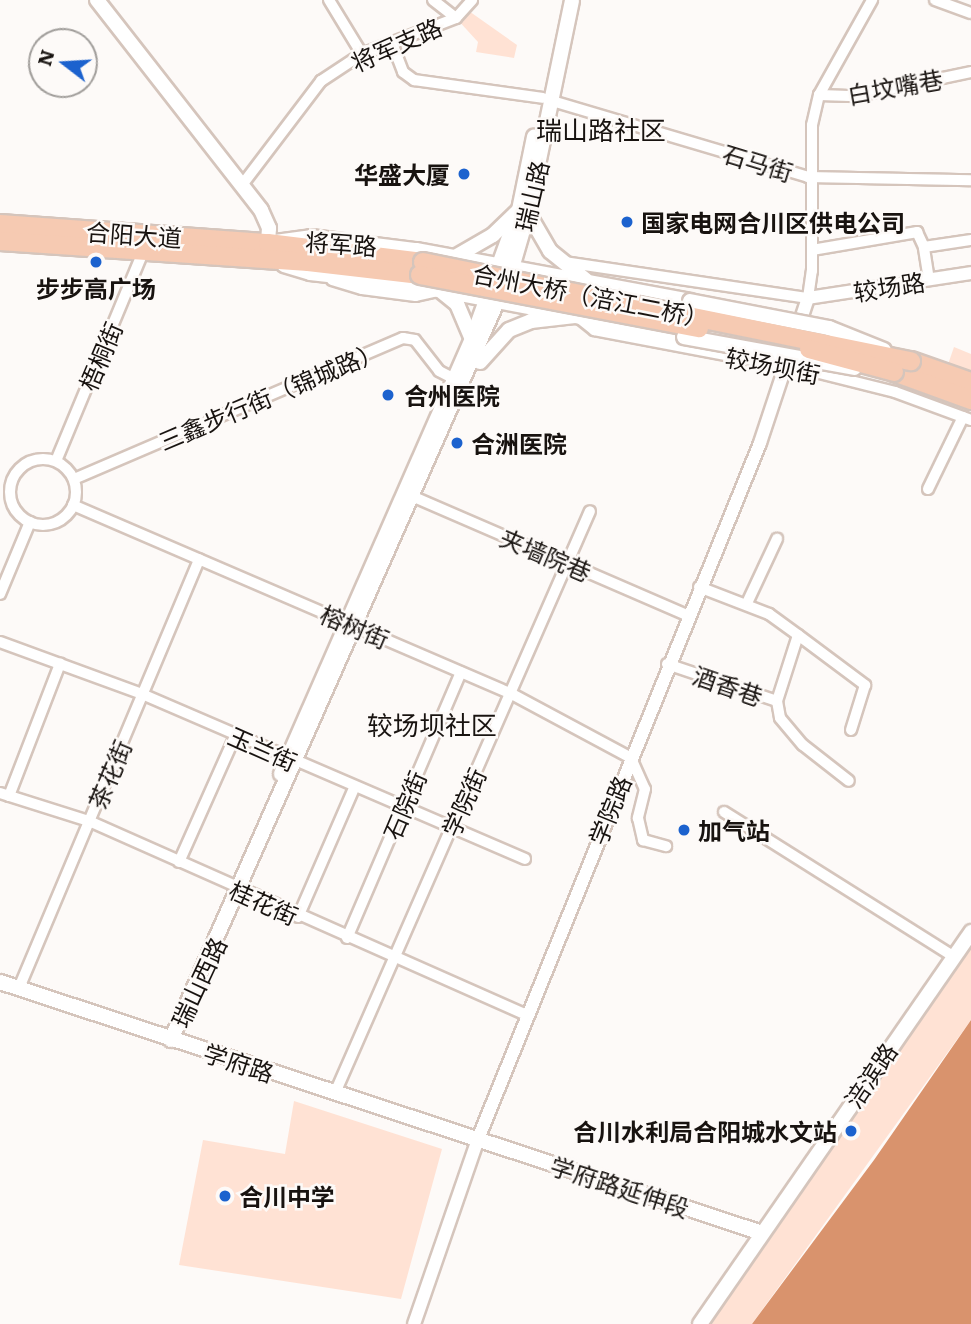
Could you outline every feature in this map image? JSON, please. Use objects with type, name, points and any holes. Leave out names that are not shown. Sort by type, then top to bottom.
[{"type":"highway","name":"合阳大道","points":[[0,224],[267,251]]},
{"type":"highway","name":"合阳大道","points":[[0,241],[144,250],[267,251]]},
{"type":"highway","name":"合州大桥（涪江二桥）","points":[[267,251],[421,269],[911,361],[971,382]]},
{"type":"highway","name":"合州大桥（涪江二桥）","points":[[421,269],[823,352],[894,372],[971,400]]},
{"type":"main road","points":[[97,0],[242,185],[269,228],[267,251]]},
{"type":"main road","name":"瑞山路","points":[[548,99],[563,0]]},
{"type":"main road","name":"瑞山路","points":[[507,267],[524,211],[572,0]]},
{"type":"main road","points":[[455,257],[493,235],[524,211],[545,244],[587,281]]},
{"type":"main road","name":"将军路","points":[[267,251],[311,237],[455,257],[829,328],[911,361]]},
{"type":"main road","name":"将军路","points":[[267,251],[310,273],[440,290],[818,363],[894,372]]},
{"type":"main road","name":"瑞山西路","points":[[171,1040],[507,267]]},
{"type":"main road","points":[[440,290],[457,304],[472,339]]},
{"type":"main road","name":"瑞山西路","points":[[460,379],[472,339],[493,300]]},
{"type":"main road","points":[[460,379],[509,330],[531,321],[575,316]]},
{"type":"main road","name":"涪滨路","points":[[700,1324],[971,932]]},
{"type":"main road","name":"学府路","points":[[0,982],[478,1139]]},
{"type":"main road","name":"学府路延伸段","points":[[478,1139],[762,1233]]},
{"type":"street","points":[[329,0],[362,54]]},
{"type":"street","points":[[433,0],[456,18]]},
{"type":"street","name":"将军支路","points":[[242,185],[310,90],[362,54],[456,18],[472,0]]},
{"type":"street","points":[[564,262],[808,298],[812,250],[808,177],[811,125],[819,95],[872,0]]},
{"type":"street","points":[[934,0],[960,4],[971,13]]},
{"type":"street","name":"石马街","points":[[392,43],[403,72],[414,79],[548,99],[808,177],[971,180]]},
{"type":"street","name":"白坟嘴巷","points":[[819,95],[857,96],[971,72]]},
{"type":"street","points":[[812,250],[918,232],[924,247],[929,280]]},
{"type":"street","points":[[924,247],[971,240]]},
{"type":"street","name":"梧桐街","points":[[56,461],[144,250]]},
{"type":"street","name":"较场路","points":[[808,298],[971,273]]},
{"type":"street","name":"学院路","points":[[414,1324],[478,1139],[667,664],[760,443],[808,298]]},
{"type":"street","name":"较场坝街","points":[[575,316],[594,330],[785,366],[895,392],[967,418]]},
{"type":"street","name":"三鑫步行街（锦城路）","points":[[74,479],[403,338],[415,341],[439,371],[460,379]]},
{"type":"street","points":[[928,489],[967,418]]},
{"type":"street","points":[[56,461],[74,479],[73,505],[60,520],[30,523],[10,499],[12,478],[26,463],[56,461]]},
{"type":"street","points":[[0,474],[12,478]]},
{"type":"street","name":"夹墙院巷","points":[[410,495],[687,615]]},
{"type":"street","name":"榕树街","points":[[73,505],[510,694],[631,758]]},
{"type":"street","name":"学院街","points":[[335,1093],[590,510]]},
{"type":"street","points":[[0,594],[30,523]]},
{"type":"street","points":[[747,603],[777,539]]},
{"type":"street","name":"茶花街","points":[[19,988],[199,559]]},
{"type":"street","points":[[699,587],[747,603],[798,635],[865,685],[851,730]]},
{"type":"street","name":"酒香巷","points":[[667,664],[778,702],[798,635]]},
{"type":"street","name":"玉兰街","points":[[0,642],[142,694],[354,788],[525,859]]},
{"type":"street","points":[[4,794],[60,664]]},
{"type":"street","name":"石院街","points":[[347,939],[461,673]]},
{"type":"street","points":[[778,702],[780,718],[803,745],[849,781]]},
{"type":"street","points":[[179,862],[235,736]]},
{"type":"street","points":[[631,758],[645,789],[638,818],[643,840],[666,846]]},
{"type":"street","points":[[298,917],[354,788]]},
{"type":"street","name":"桂花街","points":[[4,794],[89,821],[347,939],[527,1015]]},
{"type":"street","points":[[724,812],[953,956]]},
{"type":"shaded area","points":[[466,9],[517,45],[514,58],[476,52],[478,42],[456,18]]},
{"type":"shaded area","points":[[954,347],[971,354],[971,383],[945,373]]},
{"type":"shaded area","points":[[971,932],[971,1020],[752,1324],[700,1324]]},
{"type":"shaded area","points":[[971,1020],[971,1324],[752,1324],[874,1160]]},
{"type":"shaded area","points":[[294,1101],[442,1149],[401,1299],[179,1265],[203,1140],[285,1154]]},
{"type":"place","name":"华盛大厦","points":[[464,174]]},
{"type":"place","name":"国家电网合川区供电公司","points":[[627,222]]},
{"type":"place","name":"步步高广场","points":[[96,262]]},
{"type":"place","name":"合州医院","points":[[388,395]]},
{"type":"place","name":"合洲医院","points":[[457,443]]},
{"type":"place","name":"加气站","points":[[684,830]]},
{"type":"place","name":"合川水利局合阳城水文站","points":[[851,1131]]},
{"type":"place","name":"合川中学","points":[[225,1196]]},
{"type":"district","name":"瑞山路社区","points":[[601,129]]},
{"type":"district","name":"较场坝社区","points":[[432,724]]}]
